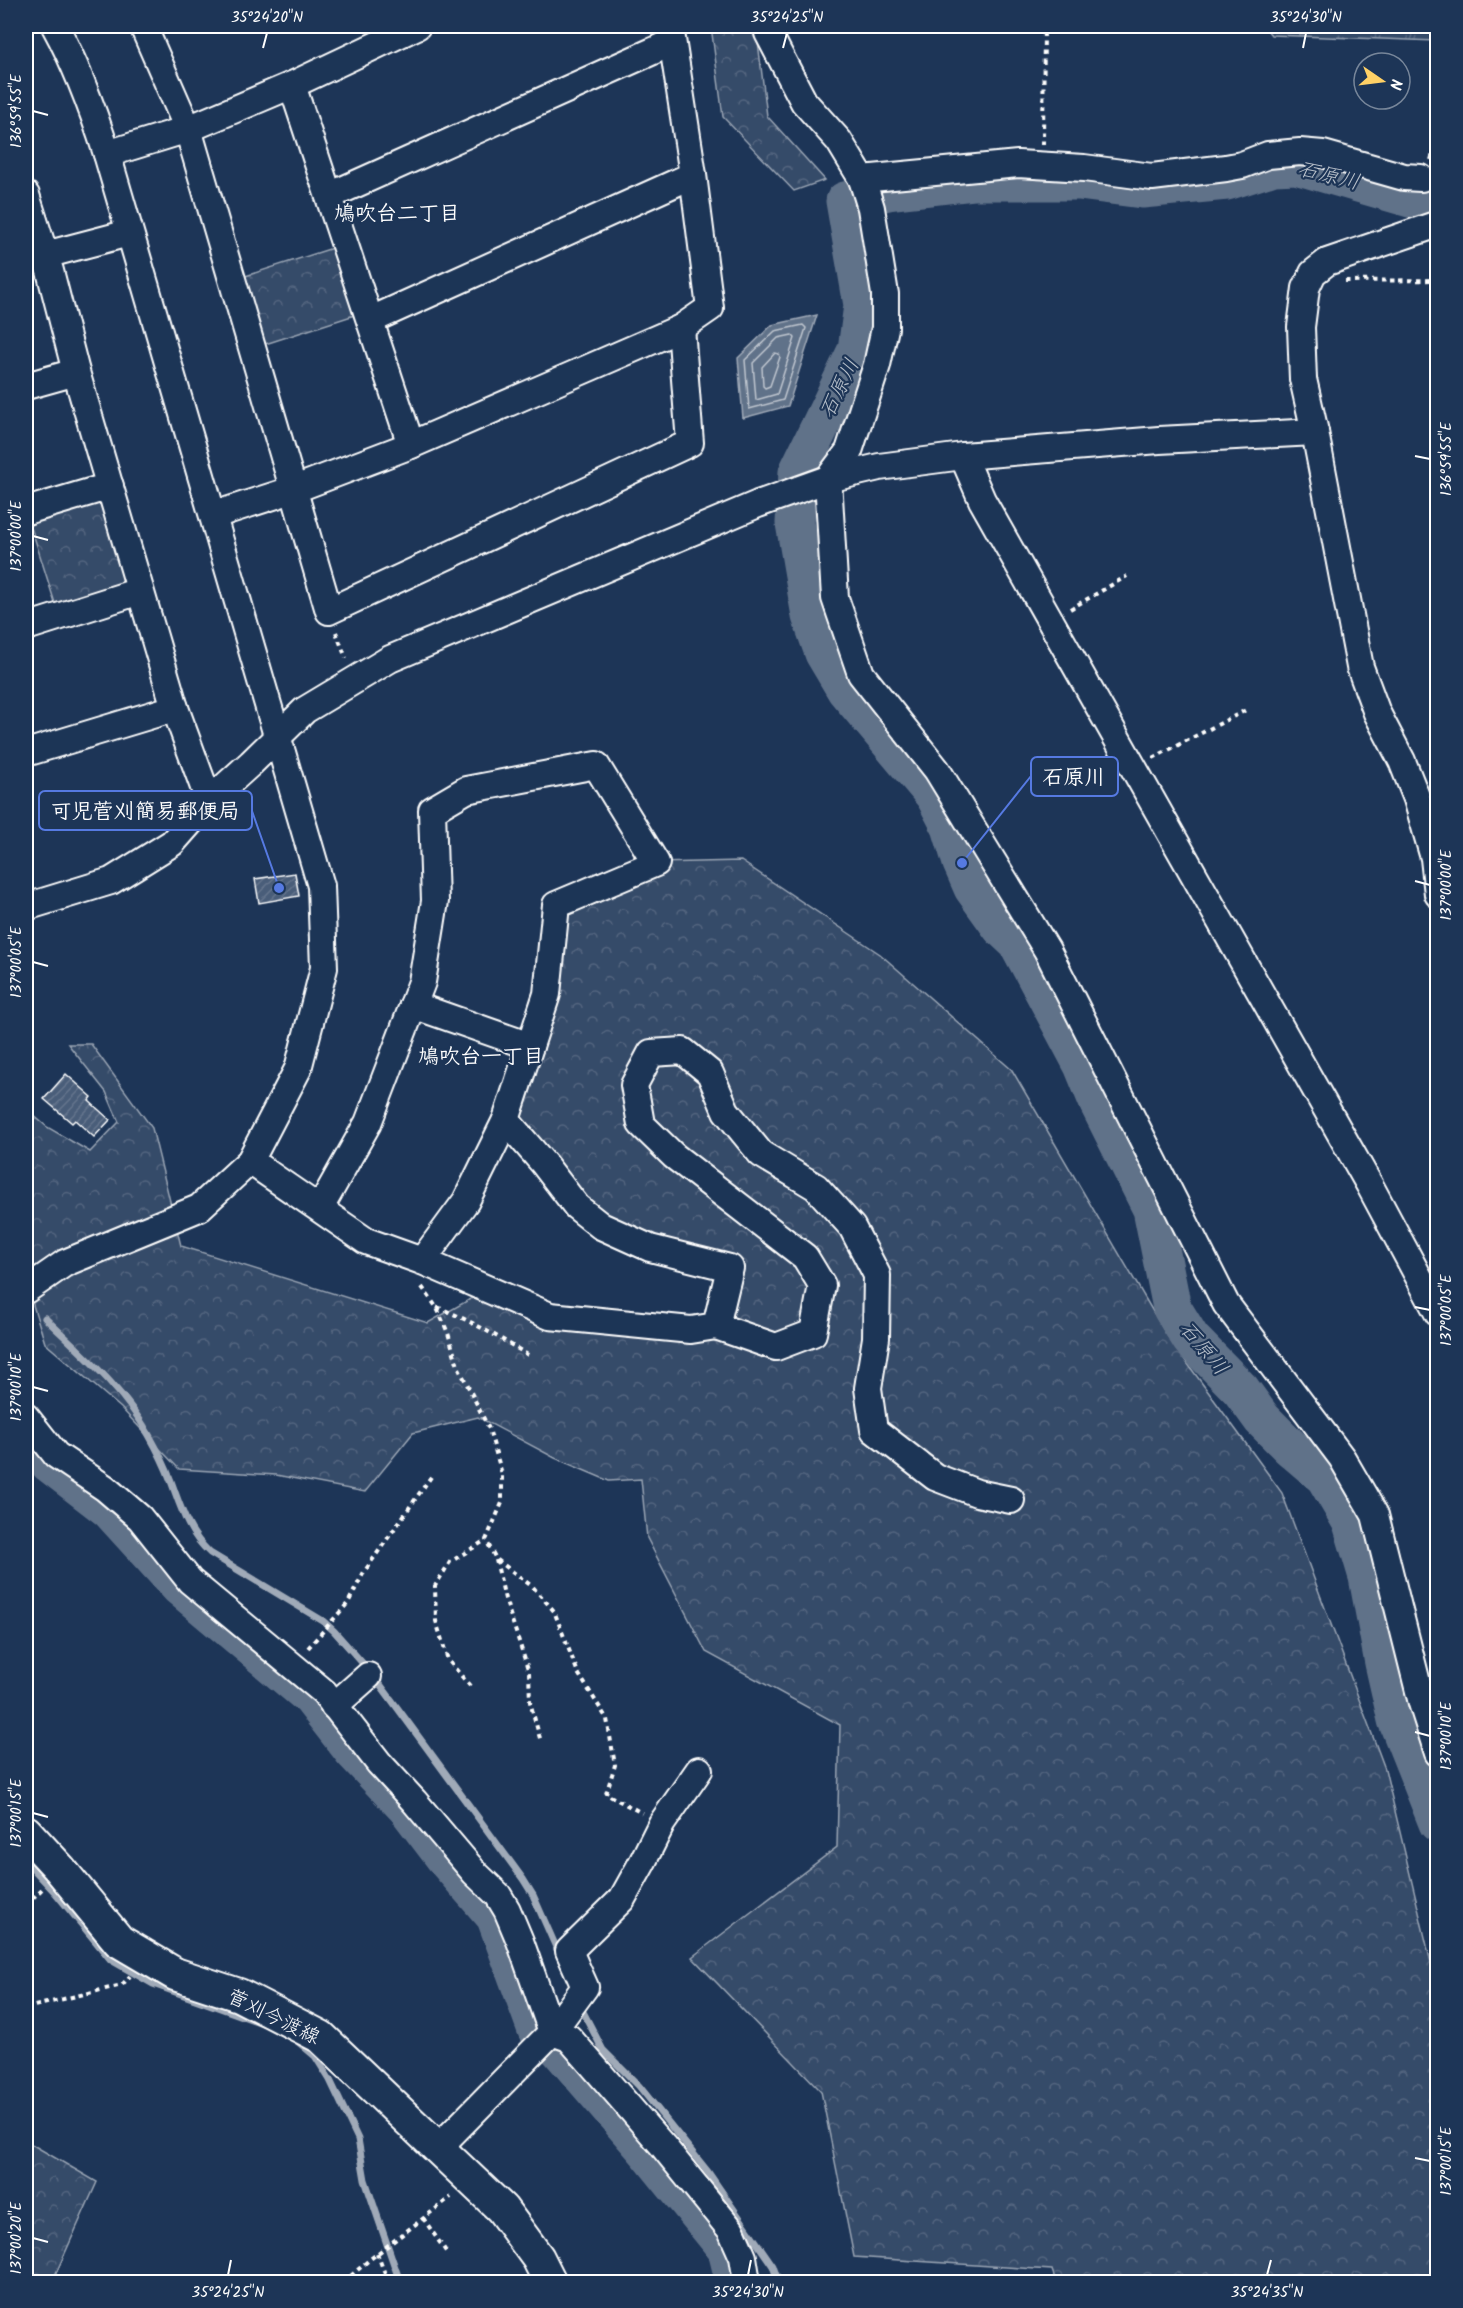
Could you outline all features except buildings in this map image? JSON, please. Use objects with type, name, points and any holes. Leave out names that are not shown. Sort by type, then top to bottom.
[{"type":"main road","name":"菅刈今渡線","points":[[26,1832],[60,1869],[119,1941],[175,1974],[238,1995],[321,2037],[502,2209],[538,2258],[550,2283]]},
{"type":"street","points":[[26,1290],[65,1263],[199,1208],[249,1161],[297,1069],[324,968],[321,886],[107,154],[94,114],[66,46],[55,26]]},
{"type":"street","points":[[143,26],[188,129],[329,611],[690,443],[681,328]]},
{"type":"street","points":[[107,154],[188,129],[292,85],[417,26]]},
{"type":"street","points":[[768,26],[768,33],[804,102],[839,141],[862,178],[871,208],[885,294],[885,328],[877,365],[849,451],[828,479],[835,598],[861,674],[937,770],[1047,950],[1226,1304],[1342,1458],[1375,1515],[1422,1703],[1437,1753]]},
{"type":"street","points":[[214,515],[295,489],[411,446],[681,328],[710,308],[693,175],[671,34],[329,196]]},
{"type":"street","points":[[292,85],[411,446]]},
{"type":"street","points":[[862,178],[1018,164],[1084,168],[1152,177],[1226,168],[1242,165],[1268,154],[1300,152],[1323,154],[1404,177],[1421,178]]},
{"type":"street","points":[[371,320],[693,175]]},
{"type":"street","points":[[26,195],[34,257],[76,372],[175,708],[209,801]]},
{"type":"street","points":[[1437,224],[1327,262],[1313,273],[1306,288],[1301,327],[1303,379],[1360,667],[1377,713],[1402,761],[1417,799],[1434,858],[1437,894]]},
{"type":"street","points":[[34,257],[129,233]]},
{"type":"street","points":[[26,386],[76,372]]},
{"type":"street","points":[[26,907],[111,880],[172,843],[209,801],[305,710],[390,659],[758,504],[828,479],[879,467],[963,456],[1159,440],[1315,432]]},
{"type":"street","points":[[963,456],[982,500],[1369,1184],[1437,1313]]},
{"type":"street","points":[[26,511],[110,486]]},
{"type":"street","points":[[26,627],[140,591]]},
{"type":"street","points":[[26,753],[175,708]]},
{"type":"street","points":[[320,1208],[368,1122],[422,982],[435,901],[432,810],[466,790],[596,765],[656,863],[556,905],[547,994],[506,1120],[466,1201],[422,1261]]},
{"type":"street","points":[[412,1005],[530,1046]]},
{"type":"street","points":[[249,1161],[366,1241],[422,1261],[550,1316],[691,1330],[716,1326],[776,1347],[813,1333],[822,1286],[805,1257],[674,1156],[641,1124],[634,1085],[651,1053],[683,1051],[710,1073],[726,1111],[761,1154],[816,1187],[852,1227],[877,1275],[876,1338],[868,1388],[874,1430],[935,1477],[976,1493],[1011,1500]]},
{"type":"street","points":[[506,1120],[577,1207],[601,1226],[650,1248],[730,1268],[716,1326]]},
{"type":"street","points":[[26,1417],[56,1455],[105,1488],[140,1518],[190,1581],[324,1692],[379,1763],[475,1873],[498,1895],[520,1941],[552,2032]]},
{"type":"street","points":[[334,1706],[368,1676]]},
{"type":"street","points":[[437,2149],[552,2032],[585,1987],[569,1951],[621,1899],[662,1823],[699,1770]]},
{"type":"street","points":[[552,2032],[569,2038],[663,2146],[731,2230],[743,2257],[747,2283]]},
{"type":"path","points":[[1043,166],[1044,26]]},
{"type":"path","points":[[1310,279],[1352,282],[1437,280]]},
{"type":"path","points":[[1051,622],[1126,576]]},
{"type":"path","points":[[329,611],[354,679]]},
{"type":"path","points":[[1135,770],[1155,757],[1248,709]]},
{"type":"path","points":[[422,1261],[416,1278],[437,1307],[458,1366],[489,1429],[502,1474],[502,1503],[486,1540],[450,1562],[435,1586],[436,1621],[448,1660],[470,1686]]},
{"type":"path","points":[[437,1307],[484,1328],[528,1355]]},
{"type":"path","points":[[321,1633],[348,1603],[364,1572],[433,1474]]},
{"type":"path","points":[[486,1540],[496,1559],[505,1599],[529,1672],[530,1702],[541,1742]]},
{"type":"path","points":[[496,1559],[533,1587],[554,1611],[578,1673],[607,1719],[615,1765],[606,1794],[662,1823]]},
{"type":"path","points":[[26,1905],[36,1894]]},
{"type":"path","points":[[26,2008],[122,1985],[127,1980]]},
{"type":"path","points":[[344,2283],[377,2253],[472,2181]]},
{"type":"path","points":[[423,2218],[447,2253]]},
{"type":"path","points":[[377,2253],[388,2283]]},
{"type":"green space","points":[[711,26],[756,26],[767,116],[825,180],[794,191],[723,117]]},
{"type":"green space","points":[[1264,26],[1437,26],[1437,41],[1271,35]]},
{"type":"green space","points":[[345,244],[367,311],[253,348],[233,280]]},
{"type":"green space","points":[[110,486],[140,591],[59,616],[26,511]]},
{"type":"green space","points":[[741,861],[880,954],[1012,1070],[1166,1334],[1282,1493],[1385,1769],[1437,1988],[1437,2282],[1056,2282],[1052,2270],[854,2257],[821,2091],[692,1957],[837,1847],[840,1725],[706,1652],[647,1538],[641,1479],[609,1481],[555,1458],[478,1417],[413,1433],[365,1492],[276,1475],[179,1469],[121,1408],[45,1343],[26,1283],[26,1109],[47,1127],[90,1152],[119,1122],[106,1092],[68,1044],[91,1044],[152,1128],[181,1246],[428,1323],[481,1293],[720,1327],[730,1268],[601,1226],[506,1120],[556,905],[656,863]]},
{"type":"green space","points":[[26,2141],[97,2182],[52,2282],[26,2282]]},
{"type":"water","points":[[817,315],[788,406],[743,418],[738,358],[772,325]]},
{"type":"waterway","name":"石原川","points":[[1438,194],[1417,200],[1296,165],[1274,166],[1227,181],[1142,189],[1079,181],[975,181],[888,191],[845,201],[863,305],[857,350],[798,472],[795,523],[811,616],[824,653],[846,690],[935,796],[951,827],[962,863],[973,888],[1001,927],[1018,943],[1083,1065],[1099,1104],[1152,1209],[1172,1308],[1191,1339],[1241,1390],[1262,1419],[1325,1477],[1352,1523],[1368,1577],[1397,1720],[1438,1823]]},
{"type":"waterway","points":[[45,1318],[102,1373],[139,1418],[164,1463],[186,1520],[202,1545],[210,1553],[323,1621],[374,1676],[523,1879],[533,1895],[559,1954]]},
{"type":"waterway","points":[[26,1449],[43,1469],[104,1516],[174,1593],[305,1703],[347,1757],[401,1814],[442,1868],[488,1921],[529,2033],[553,2055],[642,2158],[719,2253],[726,2282]]},
{"type":"waterway","points":[[26,1861],[111,1960],[153,1984],[262,2023]]},
{"type":"waterway","points":[[579,2004],[603,2050],[639,2086],[708,2172],[773,2266],[781,2282]]},
{"type":"waterway","points":[[296,2040],[315,2056],[330,2080],[358,2139],[365,2180],[400,2282]]},
{"type":"place","name":"石原川","points":[[962,863]]},
{"type":"place","name":"可児菅刈簡易郵便局","points":[[279,888]]},
{"type":"district","name":"鳩吹台二丁目","points":[[397,213]]},
{"type":"district","name":"鳩吹台一丁目","points":[[481,1056]]}]
